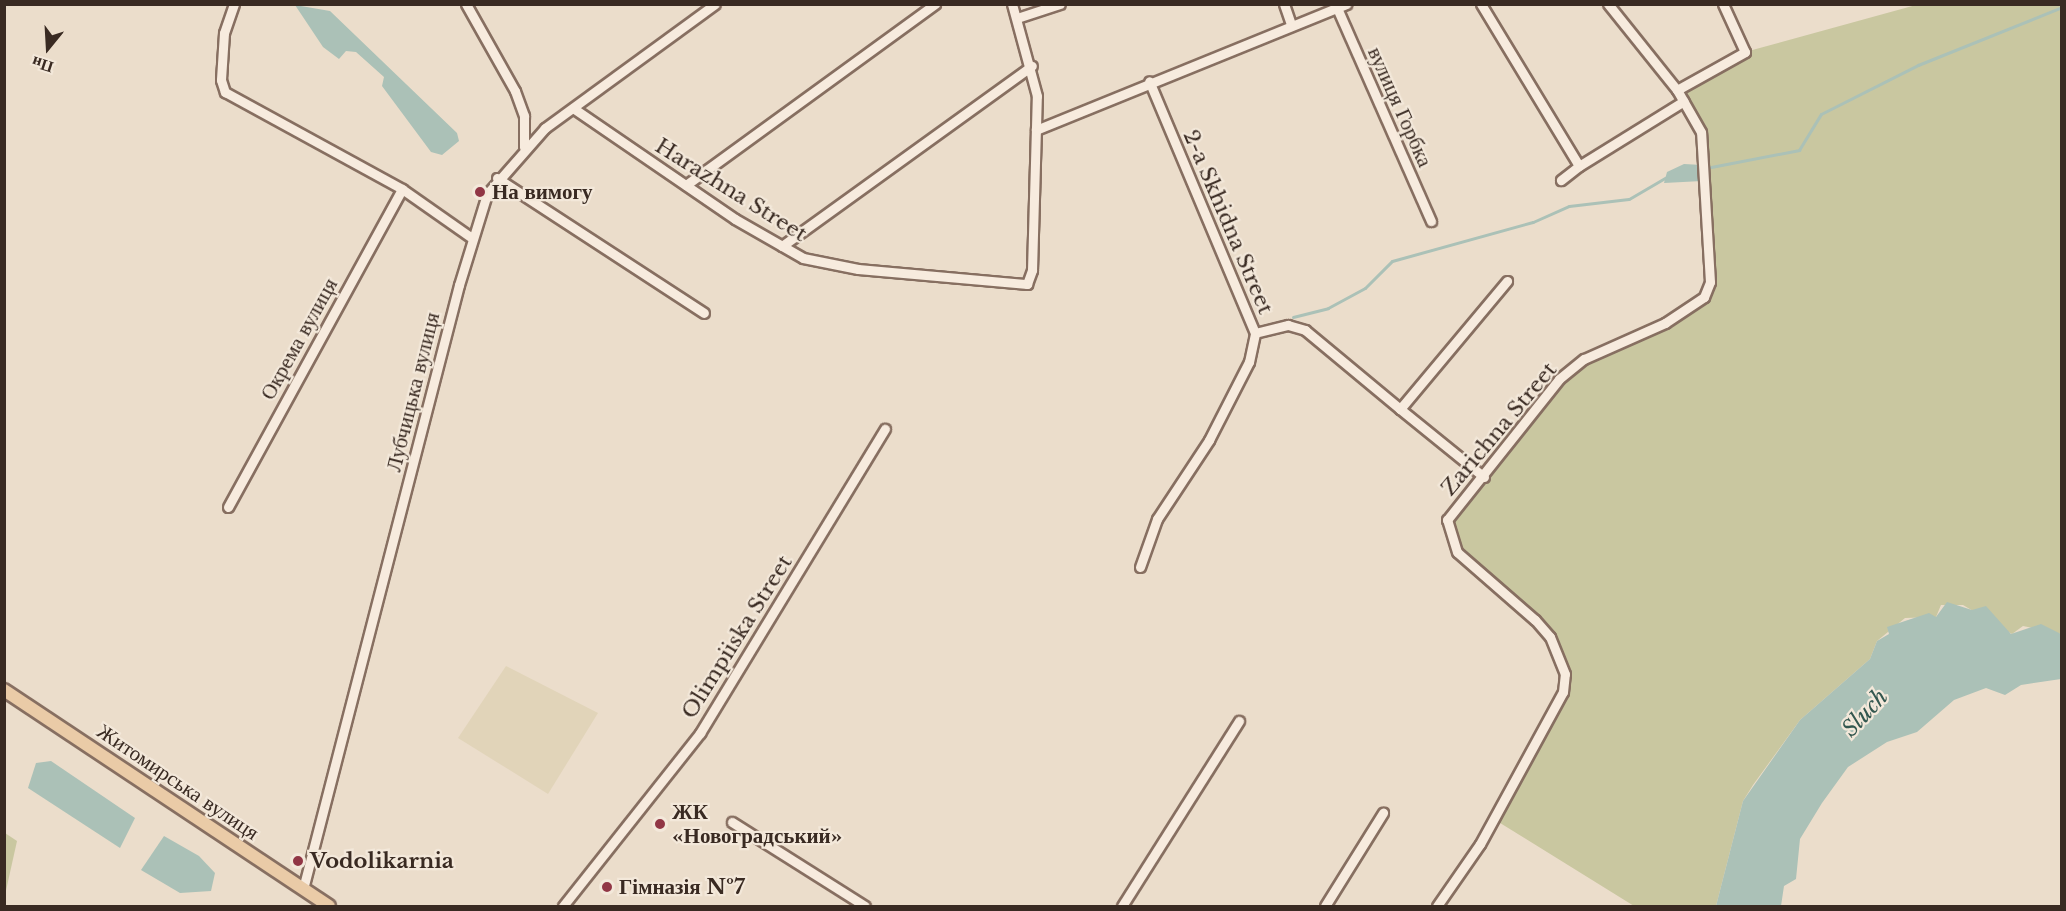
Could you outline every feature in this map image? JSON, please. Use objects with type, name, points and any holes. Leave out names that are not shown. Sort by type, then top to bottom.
[{"type":"main road","name":"Житомирська вулиця","points":[[4,690],[329,906]]},
{"type":"street","points":[[234,4],[224,33],[221,80],[225,92],[402,189],[472,238]]},
{"type":"street","points":[[466,4],[515,91],[524,116],[524,147]]},
{"type":"street","name":"Лубчицька вулиця","points":[[303,889],[472,238],[497,178],[524,147],[573,108],[715,4]]},
{"type":"street","points":[[686,185],[935,4]]},
{"type":"street","points":[[1012,4],[1032,66],[1036,130],[1149,81],[1341,6]]},
{"type":"street","points":[[1017,18],[1060,4]]},
{"type":"street","points":[[1284,4],[1291,24]]},
{"type":"street","points":[[1481,4],[1579,166]]},
{"type":"street","name":"Zarichna Street","points":[[1437,906],[1480,844],[1563,692],[1565,674],[1550,637],[1535,620],[1457,552],[1447,520],[1567,372],[1584,359],[1653,330],[1704,297],[1712,258],[1703,200],[1705,147],[1677,90],[1608,4]]},
{"type":"street","points":[[1677,90],[1745,52],[1723,4]]},
{"type":"street","name":"вулиця Горбка","points":[[1341,6],[1431,221]]},
{"type":"street","points":[[782,246],[1032,66]]},
{"type":"street","name":"2-a Skhidna Street","points":[[1140,567],[1157,519],[1209,440],[1249,362],[1255,333],[1149,81]]},
{"type":"street","points":[[1561,180],[1579,166],[1684,101]]},
{"type":"street","name":"Harazhna Street","points":[[573,108],[686,185],[782,246],[830,266],[1027,284],[1032,270],[1036,130]]},
{"type":"street","points":[[497,178],[704,314]]},
{"type":"street","name":"Окрема вулиця","points":[[228,507],[402,189]]},
{"type":"street","points":[[1400,409],[1507,281]]},
{"type":"street","points":[[1255,333],[1288,325],[1305,330],[1484,477]]},
{"type":"street","name":"Olimpiiska Street","points":[[563,906],[607,854],[700,733],[885,429]]},
{"type":"street","points":[[1122,906],[1239,721]]},
{"type":"street","points":[[1325,906],[1383,813]]},
{"type":"street","points":[[732,822],[865,906]]},
{"type":"shaded area","points":[[1916,5],[2061,5],[2061,634],[2023,626],[2012,634],[1963,605],[1941,605],[1936,617],[1905,618],[1877,641],[1870,659],[1800,720],[1753,785],[1743,801],[1716,906],[1634,906],[1492,818],[1563,692],[1565,674],[1550,637],[1457,552],[1447,520],[1522,423],[1584,359],[1690,307],[1710,282],[1705,147],[1677,90],[1745,52]]},
{"type":"shaded area","points":[[506,666],[598,713],[548,794],[458,738]]},
{"type":"shaded area","points":[[5,833],[17,841],[5,895]]},
{"type":"water","points":[[295,5],[330,11],[457,133],[459,141],[442,155],[431,152],[382,86],[384,77],[356,52],[346,51],[339,59],[323,47]]},
{"type":"water","points":[[1684,164],[1702,165],[1702,181],[1664,183],[1667,172]]},
{"type":"water","name":"Sluch","points":[[1947,602],[1972,610],[1986,606],[2011,634],[2041,624],[2061,634],[2061,679],[2021,685],[2005,695],[1986,688],[1954,700],[1917,732],[1887,742],[1848,767],[1800,839],[1796,879],[1784,886],[1781,906],[1716,906],[1743,801],[1800,720],[1870,659],[1877,641],[1889,634],[1887,627],[1929,613],[1936,617]]},
{"type":"water","points":[[51,761],[135,818],[120,848],[28,788],[36,763]]},
{"type":"water","points":[[164,836],[199,856],[215,873],[211,891],[180,893],[141,870]]},
{"type":"waterway","points":[[1711,167],[1799,150],[1821,114],[1918,65],[2062,7]]},
{"type":"waterway","points":[[1293,317],[1328,308],[1365,288],[1392,261],[1533,222],[1569,206],[1629,199],[1665,178]]},
{"type":"place","name":"На вимогу","points":[[480,192]]},
{"type":"place","name":"ЖК «Новоградський»","points":[[660,824]]},
{"type":"place","name":"Vodolikarnia","points":[[298,861]]},
{"type":"place","name":"Гімназія №7","points":[[607,887]]}]
